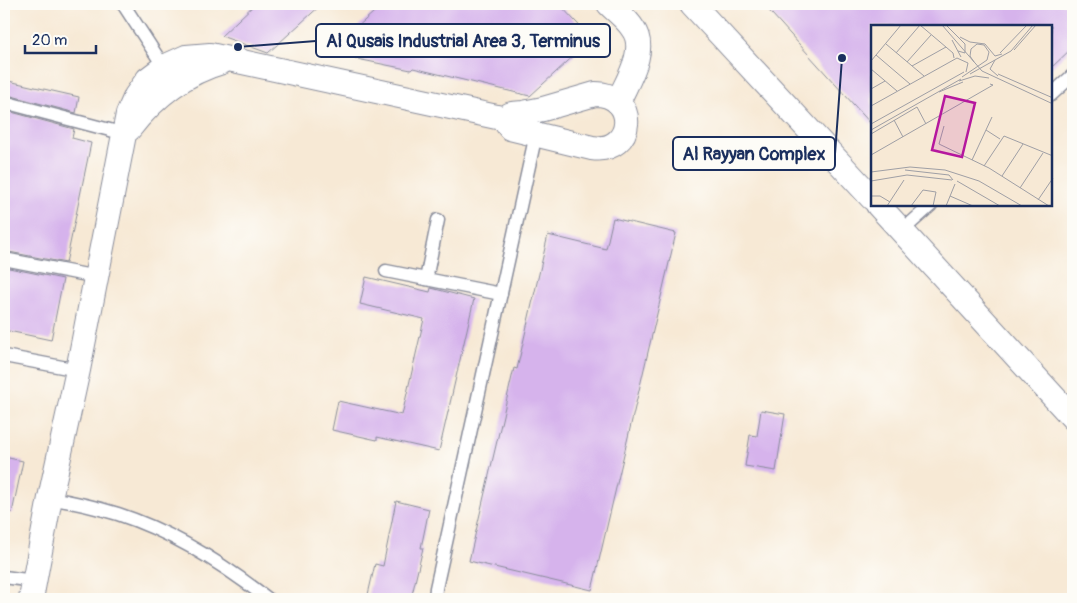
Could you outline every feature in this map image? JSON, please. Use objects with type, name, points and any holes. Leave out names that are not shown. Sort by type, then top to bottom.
[{"type":"street","points":[[692,4],[871,197]]},
{"type":"street","points":[[613,98],[636,60],[639,50],[635,31],[615,10]]},
{"type":"street","points":[[32,590],[97,277],[128,114],[136,96],[148,79],[164,67],[186,57],[210,55],[506,119]]},
{"type":"street","points":[[125,134],[161,94],[183,78],[208,66],[233,59]]},
{"type":"street","points":[[595,94],[613,98],[623,107],[626,124],[624,132],[615,144],[608,148],[600,149],[510,128],[506,119],[512,114],[543,109],[595,94]]},
{"type":"street","points":[[879,206],[1073,418]]},
{"type":"lane","points":[[123,4],[164,67]]},
{"type":"lane","points":[[1052,94],[1073,74]]},
{"type":"lane","points":[[4,102],[125,134]]},
{"type":"lane","points":[[435,599],[536,134]]},
{"type":"lane","points":[[902,231],[930,206]]},
{"type":"lane","points":[[426,279],[438,220]]},
{"type":"lane","points":[[4,259],[97,277]]},
{"type":"lane","points":[[386,271],[501,294]]},
{"type":"lane","points":[[4,356],[78,370]]},
{"type":"lane","points":[[50,498],[86,505],[119,515],[182,541],[212,558],[268,599]]},
{"type":"lane","points":[[4,577],[32,590]]},
{"type":"building","points":[[255,4],[322,4],[268,53],[221,36]]},
{"type":"building","points":[[383,4],[559,4],[592,39],[530,96],[413,68],[411,70],[328,53]]},
{"type":"building","points":[[763,4],[1073,4],[1073,47],[1052,67],[1052,25],[871,25],[871,124]]},
{"type":"building","points":[[4,80],[79,97],[76,113],[4,94]]},
{"type":"building","points":[[4,110],[74,129],[72,138],[91,143],[66,263],[4,251]]},
{"type":"building","points":[[613,218],[676,233],[592,590],[469,561],[514,368],[517,369],[548,235],[606,249]]},
{"type":"building","points":[[4,267],[63,279],[51,340],[4,330]]},
{"type":"building","points":[[366,277],[430,292],[431,288],[474,299],[439,451],[377,437],[377,440],[332,430],[338,401],[402,415],[424,319],[360,304]]},
{"type":"building","points":[[761,410],[785,414],[776,471],[745,466],[750,435],[757,436]]},
{"type":"building","points":[[4,457],[23,461],[12,513],[4,512]]},
{"type":"building","points":[[396,501],[429,509],[421,548],[423,548],[411,599],[367,599],[375,564],[383,566]]},
{"type":"place","name":"Al Qusais Industrial Area 3, Terminus","points":[[238,47]]},
{"type":"place","name":"Al Rayyan Complex","points":[[842,58]]}]
